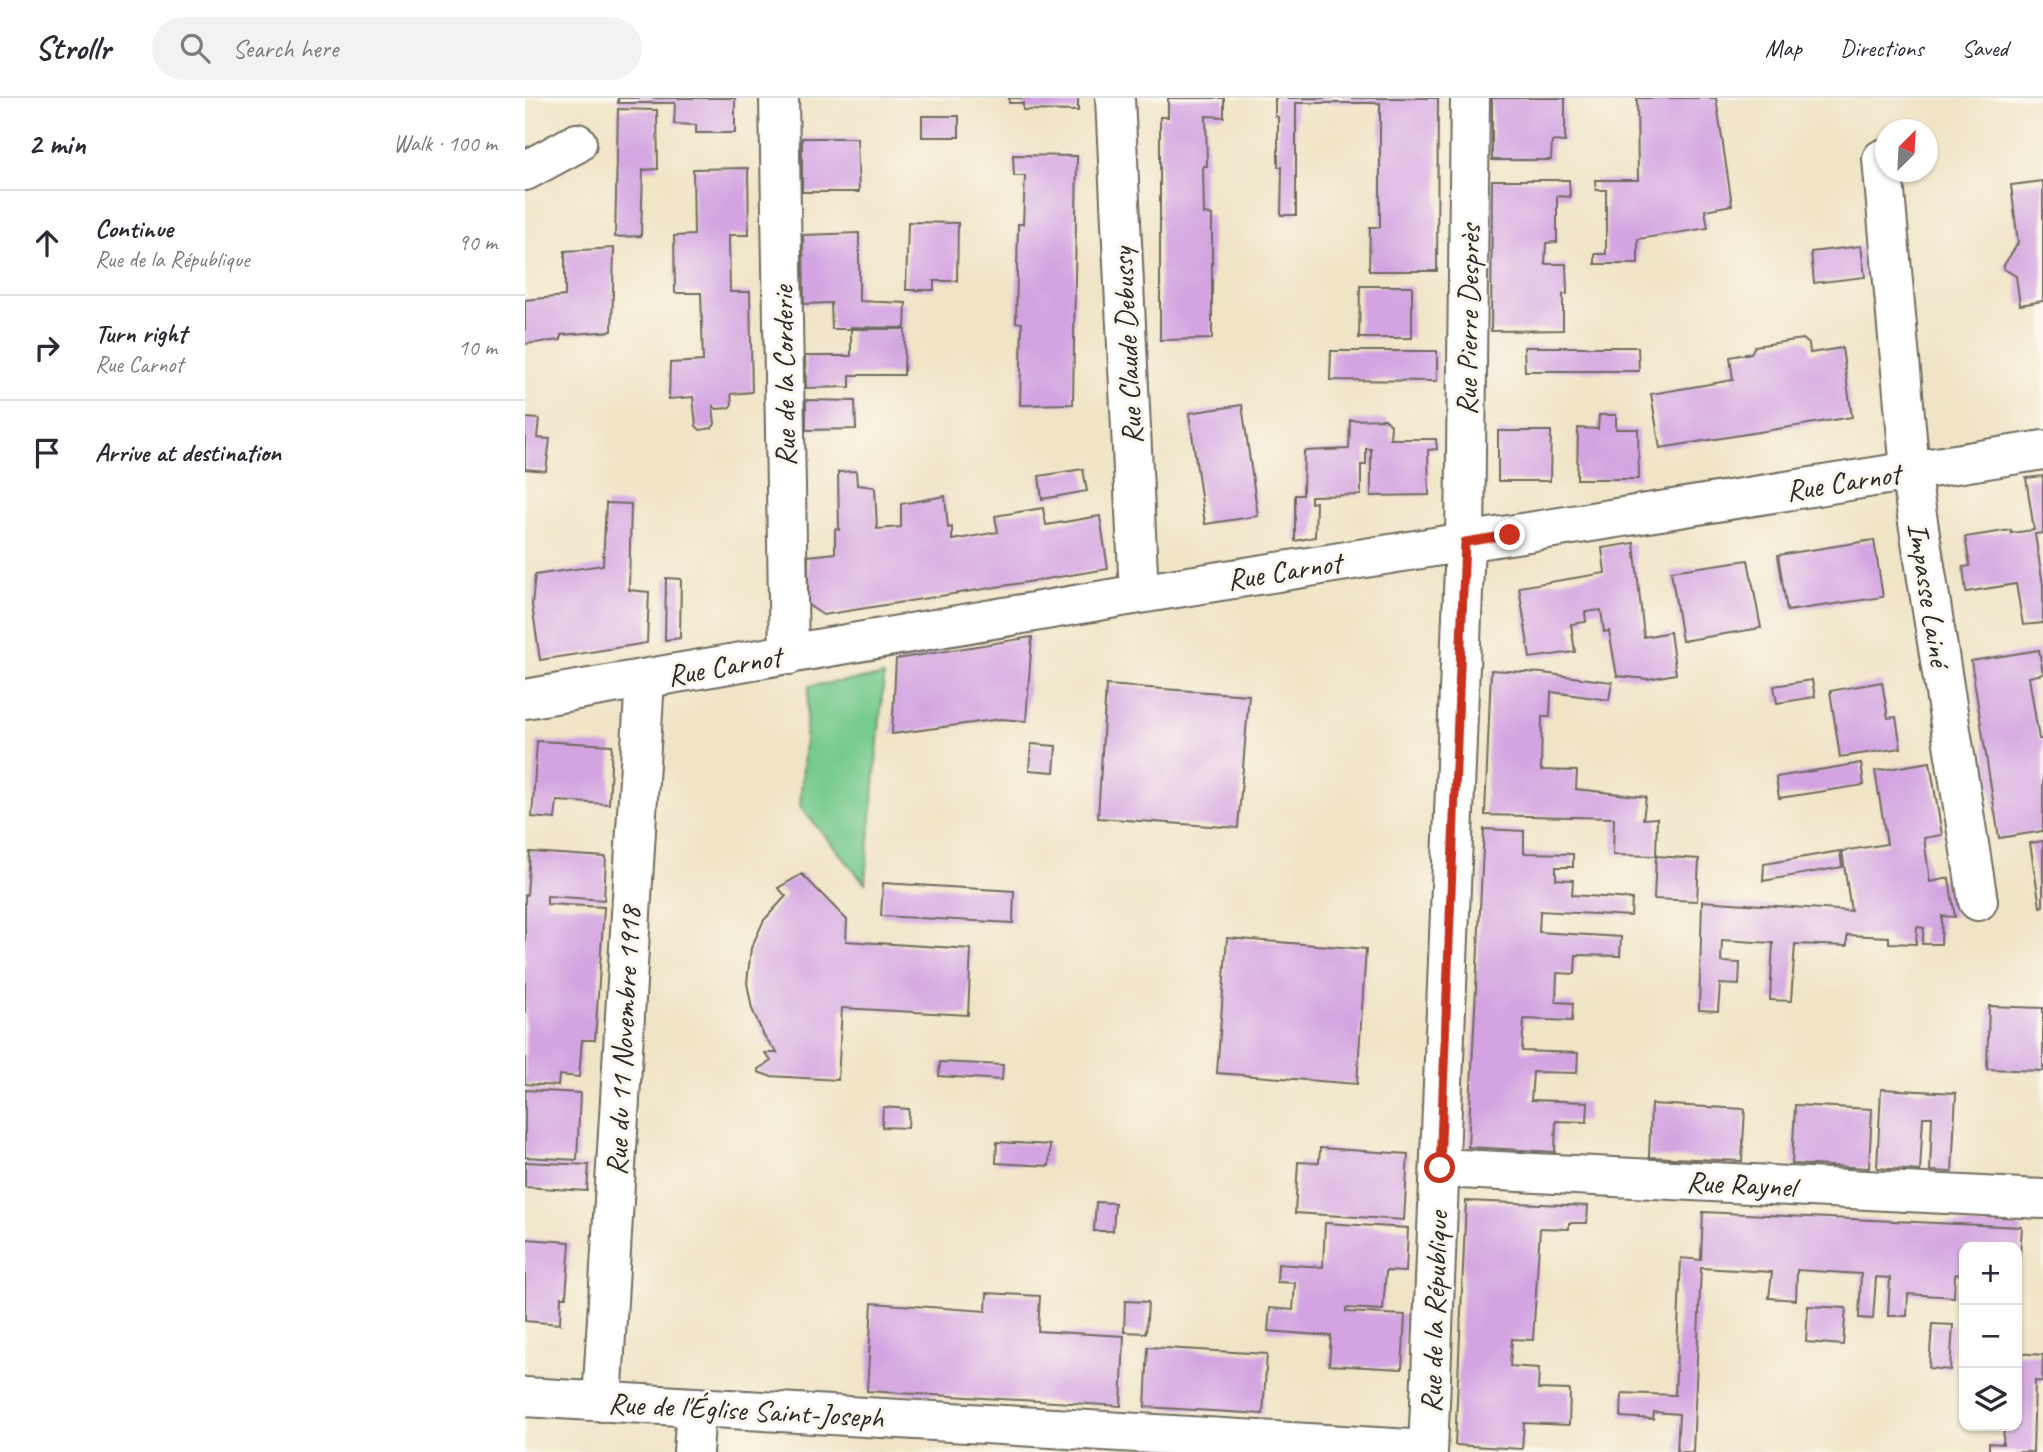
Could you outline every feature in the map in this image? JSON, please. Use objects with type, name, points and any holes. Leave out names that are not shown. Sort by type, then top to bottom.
[{"type":"street","name":"Rue de la Corderie","points":[[779,98],[789,655]]},
{"type":"street","name":"Rue Claude Debussy","points":[[1115,98],[1139,594]]},
{"type":"street","name":"Rue Pierre Desprès","points":[[1465,542],[1470,98]]},
{"type":"street","points":[[525,171],[577,143]]},
{"type":"street","name":"Impasse Lainé","points":[[1884,182],[1910,471],[1978,901]]},
{"type":"street","name":"Rue Carnot","points":[[525,699],[1139,594],[2043,450]]},
{"type":"street","name":"Rue de la République","points":[[1428,1451],[1465,542]]},
{"type":"street","name":"Rue du 11 Novembre 1918","points":[[602,1402],[645,679]]},
{"type":"street","name":"Rue Raynel","points":[[1440,1168],[2043,1199]]},
{"type":"street","name":"Rue de l'Église Saint-Joseph","points":[[525,1397],[1428,1451]]},
{"type":"street","points":[[693,1452],[696,1407]]},
{"type":"green space","points":[[884,676],[865,883],[800,807],[809,686]]},
{"type":"building","points":[[618,98],[735,98],[735,133],[696,133],[696,125],[674,124],[675,103],[618,103]]},
{"type":"building","points":[[1009,98],[1078,98],[1078,111],[1023,110],[1023,103],[1009,103]]},
{"type":"building","points":[[1168,98],[1224,98],[1224,117],[1206,116],[1207,166],[1203,166],[1204,214],[1212,215],[1212,339],[1160,340],[1160,117],[1168,117]]},
{"type":"building","points":[[1275,98],[1438,98],[1437,271],[1369,271],[1370,227],[1380,227],[1380,103],[1296,103],[1296,215],[1281,215],[1282,167],[1278,167],[1278,117],[1275,116]]},
{"type":"building","points":[[1492,98],[1565,98],[1565,142],[1552,141],[1551,160],[1492,160]]},
{"type":"building","points":[[1637,98],[1716,98],[1732,205],[1705,210],[1708,228],[1638,239],[1638,264],[1595,264],[1595,254],[1606,254],[1606,190],[1596,190],[1595,180],[1638,180]]},
{"type":"building","points":[[618,109],[657,110],[658,169],[643,170],[641,236],[615,237]]},
{"type":"building","points":[[922,116],[959,116],[959,137],[922,137]]},
{"type":"building","points":[[802,138],[857,138],[859,192],[802,192]]},
{"type":"building","points":[[1013,155],[1077,156],[1073,404],[1020,405],[1022,323],[1016,322],[1018,224],[1023,224],[1025,176],[1014,176]]},
{"type":"building","points":[[748,168],[749,235],[729,235],[730,292],[750,292],[752,392],[731,394],[732,404],[729,408],[717,409],[713,406],[715,424],[712,428],[700,430],[696,426],[693,397],[669,399],[670,363],[703,361],[701,293],[675,293],[674,236],[694,235],[693,169]]},
{"type":"building","points":[[1492,180],[1569,180],[1570,197],[1557,196],[1557,242],[1546,243],[1545,264],[1566,264],[1567,294],[1563,294],[1563,330],[1491,331]]},
{"type":"building","points":[[2043,181],[2043,301],[2020,305],[2016,276],[2004,269],[2018,243],[2011,185]]},
{"type":"building","points":[[908,222],[958,223],[957,281],[934,281],[934,290],[906,290]]},
{"type":"building","points":[[859,233],[859,301],[906,303],[905,328],[832,329],[831,303],[804,304],[803,235]]},
{"type":"building","points":[[1861,246],[1865,277],[1814,283],[1811,252]]},
{"type":"building","points":[[614,248],[612,331],[561,335],[561,340],[525,344],[525,300],[565,296],[565,251]]},
{"type":"building","points":[[1360,286],[1412,286],[1412,338],[1359,338]]},
{"type":"building","points":[[851,329],[905,329],[904,375],[850,375],[850,387],[806,388],[805,356],[851,356]]},
{"type":"building","points":[[1803,339],[1809,344],[1810,353],[1842,348],[1852,417],[1660,448],[1651,394],[1733,380],[1730,357],[1751,353],[1755,346]]},
{"type":"building","points":[[1524,347],[1638,347],[1639,371],[1525,371]]},
{"type":"building","points":[[1331,351],[1437,351],[1437,381],[1330,380]]},
{"type":"building","points":[[806,400],[855,401],[856,429],[806,430]]},
{"type":"building","points":[[1242,405],[1258,516],[1205,524],[1189,413]]},
{"type":"building","points":[[1599,415],[1616,415],[1616,429],[1638,429],[1639,479],[1577,479],[1578,428],[1598,429]]},
{"type":"building","points":[[525,418],[539,419],[537,438],[550,439],[546,471],[525,469]]},
{"type":"building","points":[[1385,419],[1391,425],[1390,439],[1436,439],[1437,449],[1428,450],[1429,495],[1371,496],[1371,449],[1366,449],[1366,465],[1361,465],[1361,495],[1311,496],[1311,503],[1316,502],[1315,537],[1295,541],[1295,495],[1303,495],[1304,451],[1349,449],[1350,420]]},
{"type":"building","points":[[1498,431],[1551,431],[1550,481],[1498,481]]},
{"type":"building","points":[[1083,469],[1087,491],[1042,499],[1039,476]]},
{"type":"building","points":[[856,471],[857,485],[875,487],[877,529],[901,527],[901,504],[945,496],[952,540],[998,532],[995,516],[1043,508],[1046,525],[1100,516],[1108,569],[823,615],[808,605],[808,556],[835,553],[835,529],[839,530],[838,472]]},
{"type":"building","points":[[2043,476],[2043,533],[2035,534],[2043,585],[2043,623],[2023,625],[2016,584],[1966,592],[1963,567],[1970,566],[1965,537],[2011,530],[2011,533],[2034,530],[2026,478]]},
{"type":"building","points":[[606,503],[631,504],[629,590],[649,592],[647,643],[540,660],[532,605],[535,575],[603,565]]},
{"type":"building","points":[[1874,540],[1883,597],[1787,611],[1778,555]]},
{"type":"building","points":[[1634,543],[1644,637],[1670,632],[1676,674],[1648,679],[1617,676],[1609,631],[1604,632],[1601,610],[1585,612],[1586,622],[1571,624],[1575,652],[1530,658],[1519,587],[1605,573],[1602,548]]},
{"type":"building","points":[[1748,560],[1761,628],[1682,641],[1671,571]]},
{"type":"building","points":[[666,578],[681,579],[680,638],[665,640]]},
{"type":"building","points":[[1032,637],[1026,721],[1001,719],[892,734],[896,659]]},
{"type":"building","points":[[2039,650],[2043,674],[2029,677],[2039,739],[2043,739],[2043,831],[1999,838],[1971,661]]},
{"type":"building","points":[[1491,670],[1612,682],[1609,700],[1551,692],[1550,717],[1542,717],[1541,770],[1577,771],[1576,789],[1646,797],[1643,819],[1657,818],[1656,856],[1613,855],[1614,818],[1485,815]]},
{"type":"building","points":[[1812,680],[1815,697],[1777,703],[1774,686]]},
{"type":"building","points":[[1882,682],[1888,718],[1896,717],[1901,748],[1840,757],[1830,691]]},
{"type":"building","points":[[1106,685],[1249,695],[1238,828],[1098,818]]},
{"type":"building","points":[[537,741],[612,745],[609,804],[557,801],[555,819],[532,817]]},
{"type":"building","points":[[1031,744],[1056,746],[1054,772],[1029,770]]},
{"type":"building","points":[[1930,762],[1942,835],[1924,838],[1930,882],[1949,878],[1955,917],[1942,916],[1941,944],[1922,944],[1924,928],[1917,927],[1916,944],[1889,943],[1889,937],[1847,935],[1847,946],[1795,944],[1791,1001],[1770,1000],[1773,943],[1722,940],[1721,962],[1740,963],[1739,985],[1720,984],[1718,1011],[1699,1010],[1702,901],[1851,911],[1842,851],[1887,844],[1875,771]]},
{"type":"building","points":[[1861,763],[1864,785],[1779,798],[1776,777]]},
{"type":"building","points":[[1484,829],[1524,831],[1524,853],[1573,854],[1573,867],[1556,867],[1556,879],[1573,880],[1572,895],[1632,899],[1631,916],[1540,911],[1539,932],[1621,937],[1620,956],[1576,955],[1575,974],[1557,973],[1556,1002],[1573,1003],[1572,1021],[1524,1019],[1522,1051],[1578,1053],[1577,1073],[1533,1072],[1531,1100],[1588,1102],[1587,1122],[1556,1121],[1555,1152],[1468,1147]]},
{"type":"building","points":[[2043,841],[2043,906],[2040,907],[2030,843]]},
{"type":"building","points":[[1840,851],[1842,867],[1763,881],[1764,864]]},
{"type":"building","points":[[530,852],[606,857],[604,900],[547,896],[547,904],[604,907],[595,1040],[582,1040],[579,1077],[559,1075],[558,1086],[525,1084],[525,895]]},
{"type":"building","points":[[1656,856],[1699,859],[1697,901],[1654,899]]},
{"type":"building","points":[[802,874],[847,920],[846,941],[971,949],[968,1015],[842,1008],[838,1080],[769,1076],[758,1072],[758,1069],[771,1061],[765,1053],[777,1053],[764,1036],[752,1009],[747,983],[751,948],[764,920],[786,896],[778,888]]},
{"type":"building","points":[[883,883],[1014,891],[1013,923],[881,916]]},
{"type":"building","points":[[1227,938],[1366,949],[1357,1084],[1217,1073]]},
{"type":"building","points":[[1989,1006],[2043,1008],[2043,1071],[1987,1069]]},
{"type":"building","points":[[940,1062],[1003,1065],[1002,1080],[939,1076]]},
{"type":"building","points":[[1881,1089],[1956,1093],[1952,1172],[1930,1171],[1932,1117],[1923,1117],[1920,1171],[1877,1168]]},
{"type":"building","points":[[525,1090],[580,1093],[577,1160],[525,1157]]},
{"type":"building","points":[[1651,1104],[1745,1109],[1742,1161],[1649,1157]]},
{"type":"building","points":[[1795,1105],[1872,1109],[1869,1168],[1792,1164]]},
{"type":"building","points":[[883,1107],[909,1109],[908,1128],[882,1127]]},
{"type":"building","points":[[997,1142],[1050,1145],[1049,1166],[996,1163]]},
{"type":"building","points":[[1320,1148],[1408,1154],[1404,1220],[1295,1213],[1298,1162],[1319,1163]]},
{"type":"building","points":[[525,1162],[589,1165],[587,1191],[525,1187]]},
{"type":"building","points":[[1466,1201],[1588,1206],[1587,1223],[1569,1223],[1569,1229],[1540,1228],[1533,1340],[1512,1339],[1510,1366],[1539,1368],[1538,1389],[1570,1390],[1569,1425],[1524,1423],[1522,1449],[1455,1445]]},
{"type":"building","points":[[1096,1202],[1115,1203],[1113,1231],[1094,1231]]},
{"type":"building","points":[[1703,1212],[2022,1227],[2021,1242],[1959,1242],[1959,1274],[1955,1274],[1954,1297],[1908,1294],[1907,1316],[1888,1316],[1890,1278],[1876,1277],[1873,1319],[1859,1318],[1861,1274],[1797,1270],[1796,1300],[1769,1298],[1772,1272],[1701,1268],[1693,1452],[1677,1452],[1679,1414],[1654,1412],[1653,1419],[1621,1417],[1622,1393],[1675,1395],[1681,1258],[1701,1260]]},
{"type":"building","points":[[1325,1223],[1408,1228],[1406,1272],[1386,1271],[1383,1310],[1346,1308],[1346,1312],[1405,1315],[1402,1369],[1329,1365],[1331,1336],[1268,1331],[1270,1308],[1293,1310],[1295,1283],[1277,1282],[1278,1264],[1323,1267]]},
{"type":"building","points":[[525,1239],[570,1242],[566,1297],[561,1297],[560,1324],[525,1321]]},
{"type":"building","points":[[987,1293],[1040,1296],[1038,1331],[1124,1336],[1121,1406],[867,1391],[872,1303],[986,1311]]},
{"type":"building","points":[[1125,1301],[1148,1302],[1146,1333],[1124,1332]]},
{"type":"building","points":[[1808,1306],[1846,1308],[1843,1345],[1806,1342]]},
{"type":"building","points":[[1932,1324],[1953,1325],[1950,1370],[1929,1368]]},
{"type":"building","points":[[1148,1347],[1267,1354],[1263,1414],[1145,1407]]},
{"type":"building","points":[[2022,1353],[2043,1355],[2042,1382],[2035,1381],[2033,1452],[1989,1452],[1989,1443],[2003,1444],[2004,1431],[2022,1431]]},
{"type":"route","points":[[1440,1168],[1465,542],[1510,535]]}]
